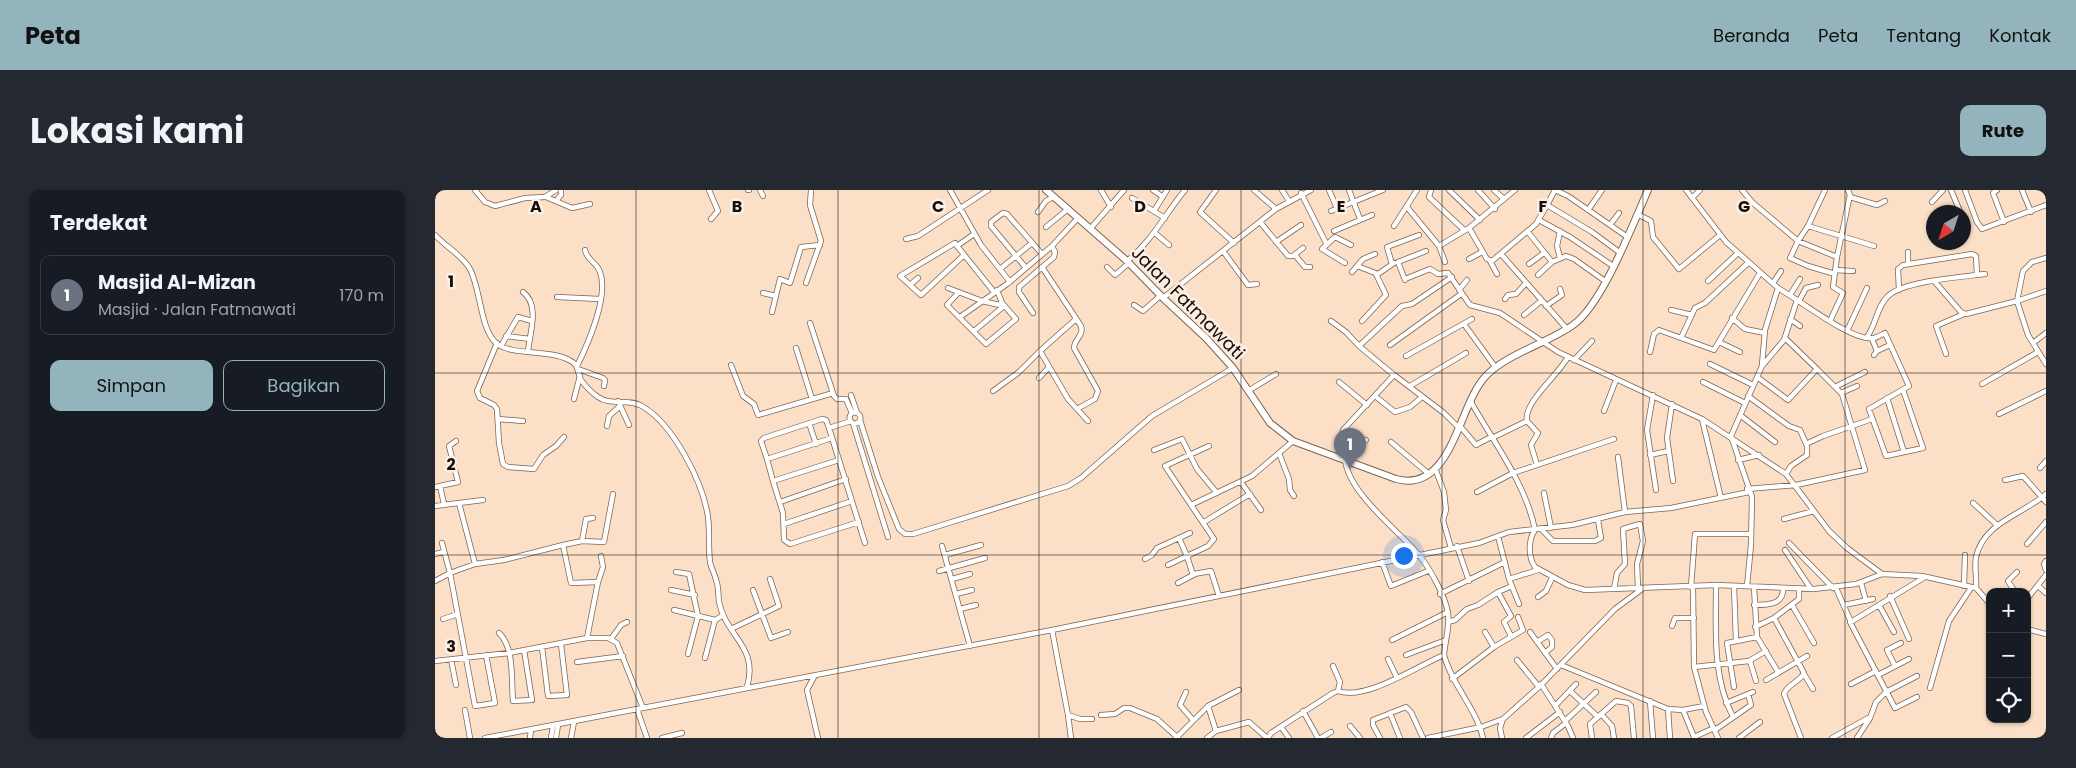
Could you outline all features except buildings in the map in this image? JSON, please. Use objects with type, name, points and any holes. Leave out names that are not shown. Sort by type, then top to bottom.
[{"type":"street","points":[[475,190],[485,202],[492,206],[525,198],[545,197],[573,208],[590,204]]},
{"type":"street","points":[[545,197],[556,190]]},
{"type":"street","points":[[556,201],[561,195],[561,190]]},
{"type":"street","points":[[709,190],[718,211],[711,219]]},
{"type":"street","points":[[760,190],[763,196]]},
{"type":"street","points":[[806,283],[821,245],[810,205],[811,190]]},
{"type":"street","points":[[950,190],[975,234],[1010,282]]},
{"type":"street","points":[[906,240],[915,238],[988,190]]},
{"type":"street","name":"Jalan Fatmawati","points":[[1045,190],[1128,262],[1161,297],[1206,338],[1233,368],[1270,423],[1293,441],[1349,459],[1403,481],[1413,482],[1429,474],[1435,468],[1460,427],[1483,378],[1496,368],[1567,329],[1590,308],[1613,266],[1637,214],[1645,191]]},
{"type":"street","points":[[1101,190],[1111,207]]},
{"type":"street","points":[[1090,229],[1124,190]]},
{"type":"street","points":[[1153,190],[1163,197]]},
{"type":"street","points":[[1154,212],[1167,190]]},
{"type":"street","points":[[1107,267],[1115,275],[1155,233],[1185,190]]},
{"type":"street","points":[[1216,190],[1200,212],[1234,243]]},
{"type":"street","points":[[1254,190],[1276,209]]},
{"type":"street","points":[[1282,190],[1289,201]]},
{"type":"street","points":[[1134,305],[1143,311],[1276,209],[1301,193],[1311,190]]},
{"type":"street","points":[[1329,190],[1337,208]]},
{"type":"street","points":[[1349,190],[1360,219]]},
{"type":"street","points":[[1331,210],[1370,193],[1383,190]]},
{"type":"street","points":[[1394,226],[1417,190]]},
{"type":"street","points":[[1431,190],[1429,197],[1464,230]]},
{"type":"street","points":[[1449,190],[1480,220]]},
{"type":"street","points":[[1478,190],[1495,209]]},
{"type":"street","points":[[1494,190],[1504,199]]},
{"type":"street","points":[[1439,246],[1469,228],[1495,209],[1515,190]]},
{"type":"street","points":[[1490,261],[1528,232],[1539,220],[1555,190],[1568,196],[1627,236]]},
{"type":"street","points":[[1568,196],[1571,190]]},
{"type":"street","points":[[1589,210],[1602,190]]},
{"type":"street","points":[[1686,190],[1720,234],[1748,263],[1778,288],[1830,322],[1861,337],[1869,338],[1885,333],[1909,386],[1869,408],[1886,456],[1923,448],[1903,390]]},
{"type":"street","points":[[1692,198],[1700,190]]},
{"type":"street","points":[[1742,190],[1753,203],[1798,241],[1837,257]]},
{"type":"street","points":[[1825,190],[1808,226],[1798,241],[1791,260],[1835,272],[1853,271]]},
{"type":"street","points":[[1830,322],[1843,293],[1834,289],[1837,257],[1850,197],[1849,190]]},
{"type":"street","points":[[1932,202],[1943,190]]},
{"type":"street","points":[[1951,190],[1957,205]]},
{"type":"street","points":[[1965,190],[1977,222],[1982,229],[2046,205]]},
{"type":"street","points":[[1997,190],[1993,193],[2004,222]]},
{"type":"street","points":[[2022,190],[2031,212]]},
{"type":"street","points":[[1301,193],[1326,243]]},
{"type":"street","points":[[1038,212],[1053,197]]},
{"type":"street","points":[[1850,197],[1877,205],[1885,201]]},
{"type":"street","points":[[1132,198],[1165,218]]},
{"type":"street","points":[[1547,205],[1592,232],[1619,252]]},
{"type":"street","points":[[1407,208],[1439,246],[1445,262]]},
{"type":"street","points":[[1046,227],[1068,209]]},
{"type":"street","points":[[1026,268],[991,226],[991,222],[1006,213],[1042,254]]},
{"type":"street","points":[[1610,225],[1619,213]]},
{"type":"street","points":[[1637,214],[1651,221],[1653,237],[1679,269],[1720,234]]},
{"type":"street","points":[[1334,231],[1372,215]]},
{"type":"street","points":[[960,317],[1010,282],[1052,246],[1078,218]]},
{"type":"street","points":[[1539,220],[1613,266]]},
{"type":"street","points":[[1260,222],[1287,256],[1295,255],[1303,248]]},
{"type":"street","points":[[1276,242],[1301,225]]},
{"type":"street","points":[[1808,226],[1874,246]]},
{"type":"street","points":[[1469,228],[1497,274]]},
{"type":"street","points":[[1559,231],[1557,246],[1560,258]]},
{"type":"street","points":[[1528,232],[1552,262]]},
{"type":"street","points":[[1155,233],[1169,245]]},
{"type":"street","points":[[957,246],[975,234]]},
{"type":"street","points":[[435,235],[469,268],[477,282],[487,328],[499,345],[560,356],[578,368],[603,378],[605,386]]},
{"type":"street","points":[[1392,264],[1387,247],[1419,235]]},
{"type":"street","points":[[1345,263],[1323,250],[1326,243],[1335,237],[1351,245]]},
{"type":"street","points":[[959,292],[947,305],[987,344],[1016,320],[1015,316],[955,243],[900,274],[921,295],[964,255]]},
{"type":"street","points":[[1000,268],[1032,243]]},
{"type":"street","points":[[772,312],[780,280],[790,283],[802,246],[821,245]]},
{"type":"street","points":[[1033,313],[1019,292],[1019,287],[1055,256],[1052,246]]},
{"type":"street","points":[[585,250],[587,257],[601,274],[597,319],[578,368],[580,376],[597,397],[619,404],[636,403],[645,408],[659,421],[687,457],[701,487],[708,517],[710,564],[717,580],[722,616],[748,654],[751,675],[747,687]]},
{"type":"street","points":[[1223,251],[1248,285],[1257,284]]},
{"type":"street","points":[[1376,274],[1392,264],[1426,251]]},
{"type":"street","points":[[1469,259],[1482,252]]},
{"type":"street","points":[[1529,264],[1544,252]]},
{"type":"street","points":[[1908,252],[1908,264]]},
{"type":"street","points":[[1708,281],[1738,253]]},
{"type":"street","points":[[1352,272],[1363,259],[1375,254]]},
{"type":"street","points":[[1501,254],[1567,329]]},
{"type":"street","points":[[1899,290],[1898,267],[1908,264],[1971,254],[1976,256],[1977,275]]},
{"type":"street","points":[[1295,255],[1305,267],[1309,267]]},
{"type":"street","points":[[1538,275],[1552,262],[1566,256],[1574,259],[1605,282]]},
{"type":"street","points":[[2046,258],[2032,262],[2023,271],[2020,277],[2017,302],[2021,320],[2046,364]]},
{"type":"street","points":[[1398,262],[1405,280],[1430,269],[1438,274],[1449,272],[1470,305],[1489,309],[1505,316],[1543,343],[1568,357],[1703,419],[1731,436],[1786,474],[1829,531],[1847,548],[1882,574]]},
{"type":"street","points":[[1681,338],[1695,308],[1705,303],[1748,263]]},
{"type":"street","points":[[1357,266],[1376,274],[1386,295],[1362,321]]},
{"type":"street","points":[[1042,267],[1083,331],[1074,348],[1087,369],[1098,394],[1095,399],[1077,409]]},
{"type":"street","points":[[1773,283],[1781,271]]},
{"type":"street","points":[[1650,352],[1655,332],[1666,332],[1712,350],[1719,342],[1759,272]]},
{"type":"street","points":[[1890,345],[1876,353],[1869,338],[1887,297],[1909,285],[1985,274]]},
{"type":"street","points":[[1359,346],[1402,306],[1411,304],[1452,277]]},
{"type":"street","points":[[909,285],[918,278]]},
{"type":"street","points":[[1790,295],[1800,279]]},
{"type":"street","points":[[1390,345],[1460,292],[1467,280]]},
{"type":"street","points":[[1935,282],[1962,314]]},
{"type":"street","points":[[1505,299],[1508,295],[1516,294],[1526,283]]},
{"type":"street","points":[[1747,586],[1753,508],[1731,436],[1762,366],[1785,338],[1798,300],[1806,288],[1817,285]]},
{"type":"street","points":[[947,288],[982,301],[1005,306]]},
{"type":"street","points":[[1762,366],[1765,333],[1778,288]]},
{"type":"street","points":[[1847,331],[1867,288]]},
{"type":"street","points":[[1546,306],[1562,295],[1560,289]]},
{"type":"street","points":[[1946,354],[1936,326],[1962,314],[2017,302],[2046,291]]},
{"type":"street","points":[[523,292],[531,299],[533,311],[528,351]]},
{"type":"street","points":[[763,293],[776,296]]},
{"type":"street","points":[[557,296],[600,299]]},
{"type":"street","points":[[1524,315],[1541,301]]},
{"type":"street","points":[[974,331],[1005,306]]},
{"type":"street","points":[[1671,310],[1692,315]]},
{"type":"street","points":[[532,321],[518,317],[499,345],[477,391],[480,398],[496,407],[502,461],[508,467],[536,469],[543,455],[557,446],[564,437]]},
{"type":"street","points":[[1732,318],[1745,329],[1765,333]]},
{"type":"street","points":[[993,392],[1023,369],[1076,319]]},
{"type":"street","points":[[1406,356],[1472,319]]},
{"type":"street","points":[[1790,319],[1800,326]]},
{"type":"street","points":[[1331,321],[1394,375],[1444,413],[1460,427],[1476,446],[1527,421]]},
{"type":"street","points":[[809,323],[833,392],[837,399],[847,400],[860,420],[878,477],[899,529],[905,534],[913,534],[1068,486],[1081,478],[1152,416],[1233,368]]},
{"type":"street","points":[[1465,324],[1496,368]]},
{"type":"street","points":[[2033,343],[2046,333]]},
{"type":"street","points":[[506,336],[530,339]]},
{"type":"street","points":[[485,738],[1052,630],[1419,555],[1484,541],[1509,532],[1551,528],[1598,520],[1625,512],[1671,508],[1721,498],[1748,490],[1795,485],[1865,470],[1841,393],[1837,386],[1785,338]]},
{"type":"street","points":[[1574,360],[1592,341]]},
{"type":"street","points":[[1719,342],[1740,352]]},
{"type":"street","points":[[797,348],[812,399]]},
{"type":"street","points":[[1040,351],[1068,399],[1088,421]]},
{"type":"street","points":[[1982,384],[2038,352]]},
{"type":"street","points":[[1409,386],[1466,353]]},
{"type":"street","points":[[1537,465],[1531,444],[1538,433],[1527,421],[1526,414],[1532,403],[1568,357]]},
{"type":"street","points":[[731,364],[743,396],[755,404],[758,415],[833,392]]},
{"type":"street","points":[[1710,364],[1753,385]]},
{"type":"street","points":[[1039,378],[1049,367]]},
{"type":"street","points":[[1757,377],[1788,400],[1817,369]]},
{"type":"street","points":[[1837,386],[1865,372]]},
{"type":"street","points":[[1249,391],[1276,374]]},
{"type":"street","points":[[1349,459],[1343,432],[1394,375]]},
{"type":"street","points":[[574,399],[580,376]]},
{"type":"street","points":[[1604,412],[1616,380]]},
{"type":"street","points":[[1339,382],[1367,405]]},
{"type":"street","points":[[1703,382],[1745,403]]},
{"type":"street","points":[[1841,393],[1857,386]]},
{"type":"street","points":[[1999,414],[2046,390]]},
{"type":"street","points":[[851,395],[855,413],[852,422],[888,537]]},
{"type":"street","points":[[1653,395],[1647,430],[1656,490]]},
{"type":"street","points":[[1375,396],[1395,412],[1410,407],[1422,397]]},
{"type":"street","points":[[1748,396],[1789,426],[1799,430],[1806,444],[1807,455],[1791,466],[1786,474]]},
{"type":"street","points":[[1887,398],[1905,452]]},
{"type":"street","points":[[1471,402],[1513,474],[1528,506],[1535,530],[1531,536],[1530,546],[1533,564],[1538,570],[1552,578],[1576,588],[1640,589],[1716,585],[1799,589],[1834,588],[1861,583],[1882,574],[1925,577],[1974,588],[1986,600]]},
{"type":"street","points":[[619,404],[629,425]]},
{"type":"street","points":[[607,426],[609,416],[619,404]]},
{"type":"street","points":[[1672,404],[1668,432],[1668,451],[1673,481]]},
{"type":"street","points":[[1740,415],[1775,442]]},
{"type":"street","points":[[498,419],[523,421]]},
{"type":"street","points":[[859,522],[791,544],[784,540],[784,524],[780,502],[762,439],[824,419],[829,428],[853,501],[859,522],[865,543]]},
{"type":"street","points":[[1703,419],[1721,498]]},
{"type":"street","points":[[1806,444],[1872,419]]},
{"type":"street","points":[[829,428],[860,420]]},
{"type":"street","points":[[809,423],[816,444]]},
{"type":"street","points":[[767,460],[832,438]]},
{"type":"street","points":[[1154,450],[1181,439],[1197,469],[1217,493]]},
{"type":"street","points":[[1477,492],[1513,474],[1613,439]]},
{"type":"street","points":[[1366,440],[1349,459],[1346,469],[1391,528],[1419,555],[1440,594],[1448,612],[1449,622],[1444,655],[1452,679],[1481,727],[1483,738]]},
{"type":"street","points":[[444,504],[437,486],[458,481],[449,446],[456,441]]},
{"type":"street","points":[[1191,505],[1241,482],[1264,467],[1293,441]]},
{"type":"street","points":[[1391,442],[1429,474]]},
{"type":"street","points":[[1168,564],[1208,546],[1214,539],[1165,467],[1167,464],[1209,446]]},
{"type":"street","points":[[1650,455],[1668,451]]},
{"type":"street","points":[[1279,453],[1289,479],[1290,490],[1294,496]]},
{"type":"street","points":[[1738,460],[1759,455]]},
{"type":"street","points":[[1618,457],[1625,512]]},
{"type":"street","points":[[773,481],[839,460]]},
{"type":"street","points":[[2040,468],[2046,461]]},
{"type":"street","points":[[1435,468],[1444,492],[1446,510],[1443,520],[1451,548]]},
{"type":"street","points":[[2005,480],[2023,476],[2044,496],[2046,502]]},
{"type":"street","points":[[871,480],[878,477]]},
{"type":"street","points":[[780,502],[845,480]]},
{"type":"street","points":[[1241,482],[1261,510]]},
{"type":"street","points":[[1544,493],[1551,528]]},
{"type":"street","points":[[435,581],[475,564],[505,560],[582,541],[604,542],[613,494]]},
{"type":"street","points":[[1204,522],[1251,494]]},
{"type":"street","points":[[1930,688],[1949,621],[1974,588],[1978,551],[1997,525],[2044,496]]},
{"type":"street","points":[[435,506],[483,500]]},
{"type":"street","points":[[784,524],[853,501]]},
{"type":"street","points":[[459,503],[475,564]]},
{"type":"street","points":[[1973,503],[1997,525]]},
{"type":"street","points":[[1784,519],[1814,511]]},
{"type":"street","points":[[582,541],[585,519],[593,518]]},
{"type":"street","points":[[1541,529],[1553,541],[1595,542],[1601,538],[1598,520]]},
{"type":"street","points":[[2027,544],[2046,522]]},
{"type":"street","points":[[1614,589],[1617,573],[1625,564],[1623,529],[1640,524],[1643,541],[1637,564],[1640,589]]},
{"type":"street","points":[[1145,559],[1152,555],[1157,548],[1190,533]]},
{"type":"street","points":[[1718,738],[1705,706],[1694,667],[1692,587],[1695,534],[1751,534]]},
{"type":"street","points":[[1497,536],[1509,579],[1519,604]]},
{"type":"street","points":[[1179,538],[1187,556],[1191,572],[1195,574]]},
{"type":"street","points":[[442,543],[467,657],[475,706],[495,703],[486,656]]},
{"type":"street","points":[[1789,543],[1834,588],[1895,708],[1917,697]]},
{"type":"street","points":[[563,545],[571,582],[598,582]]},
{"type":"street","points":[[945,555],[981,545]]},
{"type":"street","points":[[942,546],[970,646]]},
{"type":"street","points":[[1457,546],[1469,580]]},
{"type":"street","points":[[1785,550],[1811,589]]},
{"type":"street","points":[[435,554],[444,552]]},
{"type":"street","points":[[1964,586],[1965,555]]},
{"type":"street","points":[[587,638],[598,582],[603,568],[601,556]]},
{"type":"street","points":[[939,572],[985,558]]},
{"type":"street","points":[[2046,561],[2044,564],[2046,570]]},
{"type":"street","points":[[1382,562],[1391,586],[1428,571]]},
{"type":"street","points":[[1440,594],[1505,562]]},
{"type":"street","points":[[1509,579],[1538,570]]},
{"type":"street","points":[[1177,583],[1195,574],[1211,571],[1219,596]]},
{"type":"street","points":[[676,572],[689,574],[695,595],[698,616],[688,654]]},
{"type":"street","points":[[2012,588],[2008,582],[2017,572]]},
{"type":"street","points":[[952,579],[970,574]]},
{"type":"street","points":[[2031,594],[2046,575]]},
{"type":"street","points":[[1851,622],[1890,596],[1925,577]]},
{"type":"street","points":[[1538,597],[1546,591],[1552,578]]},
{"type":"street","points":[[731,629],[779,606],[770,579]]},
{"type":"street","points":[[1861,583],[1866,601]]},
{"type":"street","points":[[1716,585],[1717,665],[1726,703],[1733,717]]},
{"type":"street","points":[[1449,622],[1455,620],[1467,608],[1478,605],[1498,592],[1512,586]]},
{"type":"street","points":[[1734,586],[1736,641]]},
{"type":"street","points":[[2038,586],[2046,593]]},
{"type":"street","points":[[1754,587],[1757,637],[1778,672]]},
{"type":"street","points":[[1754,606],[1767,606],[1781,600],[1784,595],[1783,588]]},
{"type":"street","points":[[1428,738],[1481,727],[1503,719],[1540,686],[1615,609],[1640,589]]},
{"type":"street","points":[[1755,627],[1774,618],[1800,599],[1799,589]]},
{"type":"street","points":[[671,590],[695,595]]},
{"type":"street","points":[[753,590],[771,638],[788,632]]},
{"type":"street","points":[[956,594],[972,590]]},
{"type":"street","points":[[1498,592],[1511,616],[1505,622],[1511,636]]},
{"type":"street","points":[[1890,596],[1909,639]]},
{"type":"street","points":[[1844,605],[1873,599]]},
{"type":"street","points":[[1879,604],[1894,632]]},
{"type":"street","points":[[960,609],[975,605]]},
{"type":"street","points":[[1792,605],[1814,643]]},
{"type":"street","points":[[674,610],[715,620],[722,616]]},
{"type":"street","points":[[1392,640],[1448,612]]},
{"type":"street","points":[[443,619],[458,614]]},
{"type":"street","points":[[1452,679],[1523,628],[1518,617]]},
{"type":"street","points":[[1672,626],[1675,618],[1694,618]]},
{"type":"street","points":[[1774,618],[1803,674],[1813,689]]},
{"type":"street","points":[[705,658],[715,620]]},
{"type":"street","points":[[611,639],[621,625],[627,622]]},
{"type":"street","points":[[1889,624],[1901,622]]},
{"type":"street","points":[[1052,630],[1071,738]]},
{"type":"street","points":[[2031,630],[2046,634]]},
{"type":"street","points":[[1485,632],[1494,647]]},
{"type":"street","points":[[1530,632],[1557,669]]},
{"type":"street","points":[[499,633],[506,642],[509,653],[513,701],[532,700],[524,650]]},
{"type":"street","points":[[1537,642],[1548,636],[1552,640],[1553,647],[1545,654]]},
{"type":"street","points":[[1735,687],[1729,663],[1727,643],[1757,637]]},
{"type":"street","points":[[435,661],[509,653],[587,638],[611,639],[617,643],[623,656],[640,708],[647,738]]},
{"type":"street","points":[[1407,655],[1446,640]]},
{"type":"street","points":[[1895,666],[1887,650],[1901,643]]},
{"type":"street","points":[[542,648],[548,696],[567,695],[561,644]]},
{"type":"street","points":[[1694,667],[1750,661],[1766,651]]},
{"type":"street","points":[[1338,691],[1347,694],[1358,692],[1397,678],[1444,655]]},
{"type":"street","points":[[577,662],[623,656]]},
{"type":"street","points":[[1766,680],[1807,656]]},
{"type":"street","points":[[451,659],[456,685]]},
{"type":"street","points":[[1389,659],[1397,678]]},
{"type":"street","points":[[1851,684],[1909,659]]},
{"type":"street","points":[[1517,660],[1560,712],[1573,738]]},
{"type":"street","points":[[1750,661],[1756,681]]},
{"type":"street","points":[[1561,665],[1668,709],[1683,710],[1705,706]]},
{"type":"street","points":[[1207,738],[1216,731],[1249,722],[1267,738],[1303,711],[1338,691],[1340,682],[1333,666]]},
{"type":"street","points":[[1801,738],[1784,694],[1785,690],[1803,674]]},
{"type":"street","points":[[814,676],[807,690],[818,738]]},
{"type":"street","points":[[1857,738],[1870,718],[1875,702],[1886,692],[1917,676]]},
{"type":"street","points":[[1555,706],[1576,684]]},
{"type":"street","points":[[1101,715],[1115,714],[1124,708],[1131,708],[1157,719],[1177,738],[1208,706],[1239,690]]},
{"type":"street","points":[[1569,691],[1612,726],[1614,738]]},
{"type":"street","points":[[1186,692],[1181,706],[1193,720]]},
{"type":"street","points":[[1551,738],[1553,733],[1597,692]]},
{"type":"street","points":[[1726,703],[1753,692]]},
{"type":"street","points":[[1683,710],[1695,737],[1714,729],[1751,705],[1748,694]]},
{"type":"street","points":[[1592,738],[1589,726],[1614,701],[1629,704],[1632,713],[1634,738]]},
{"type":"street","points":[[1650,701],[1653,738]]},
{"type":"street","points":[[1208,706],[1216,731]]},
{"type":"street","points":[[1380,738],[1373,721],[1390,713],[1409,708],[1423,738]]},
{"type":"street","points":[[1668,709],[1670,738]]},
{"type":"street","points":[[465,710],[470,738]]},
{"type":"street","points":[[1303,711],[1319,738],[1331,732]]},
{"type":"street","points":[[1526,738],[1560,712]]},
{"type":"street","points":[[1390,713],[1400,738]]},
{"type":"street","points":[[1068,715],[1080,719],[1092,719]]},
{"type":"street","points":[[1832,738],[1870,718]]},
{"type":"street","points":[[1502,738],[1500,728],[1503,719]]},
{"type":"street","points":[[571,738],[574,722]]},
{"type":"street","points":[[1739,738],[1761,722]]},
{"type":"street","points":[[551,738],[556,725]]},
{"type":"street","points":[[556,725],[556,738]]},
{"type":"street","points":[[1350,726],[1360,738]]},
{"type":"street","points":[[1281,727],[1289,738]]},
{"type":"street","points":[[530,738],[531,729]]},
{"type":"street","points":[[661,738],[682,733]]},
{"type":"place","name":"Masjid Al-Mizan","points":[[1350,469]]}]
